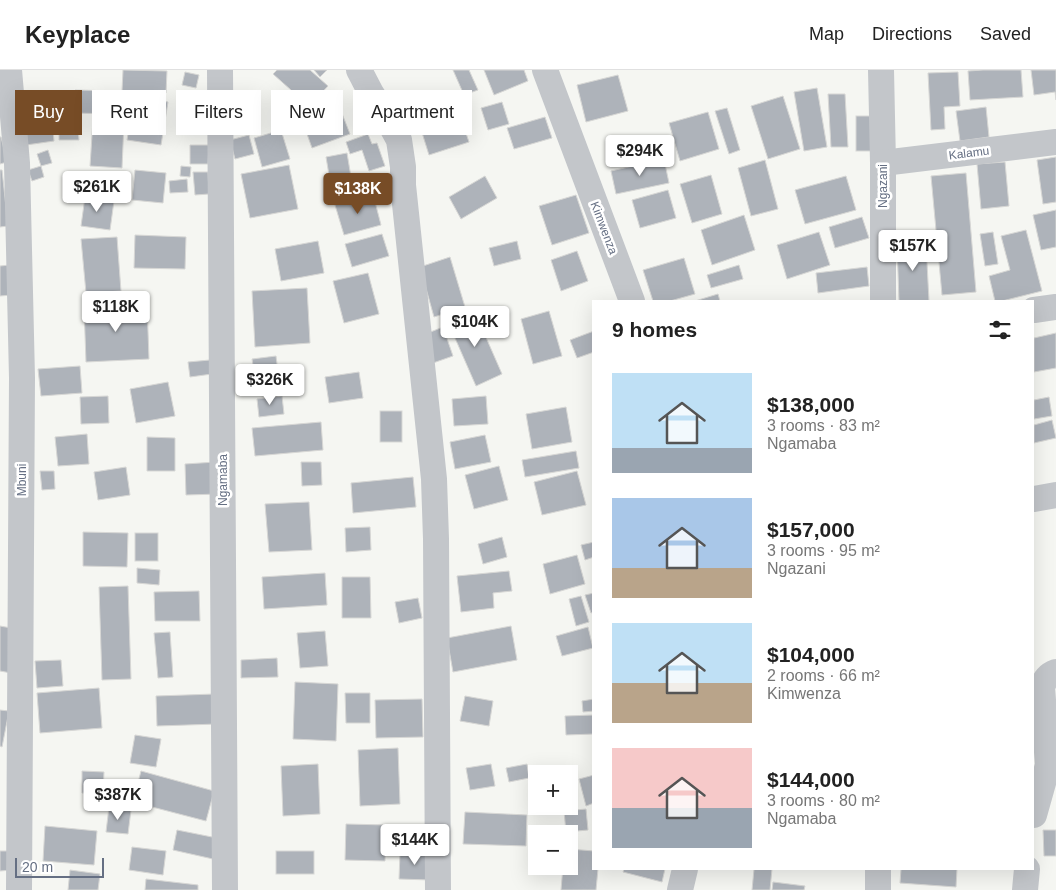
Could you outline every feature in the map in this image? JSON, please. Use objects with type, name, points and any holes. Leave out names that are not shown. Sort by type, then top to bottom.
[{"type":"street","name":"Mbuni","points":[[9,70],[18,163],[22,368],[10,801],[20,890]]},
{"type":"street","name":"Ngamaba","points":[[220,70],[225,890]]},
{"type":"street","points":[[359,70],[399,140],[434,479],[438,890]]},
{"type":"street","name":"Kimwenza","points":[[545,70],[632,300]]},
{"type":"street","name":"Ngazani","points":[[881,70],[883,300]]},
{"type":"street","name":"Kalamu","points":[[883,163],[1056,142]]},
{"type":"street","points":[[1034,310],[1056,307]]},
{"type":"street","points":[[1034,499],[1056,495]]},
{"type":"street","points":[[1034,815],[1048,764],[1042,687],[1045,679],[1056,672]]},
{"type":"street","points":[[680,890],[685,870]]},
{"type":"street","points":[[878,870],[878,890]]},
{"type":"street","points":[[1024,890],[1027,870]]},
{"type":"building","points":[[123,70],[167,71],[166,93],[166,90],[122,90]]},
{"type":"building","points":[[277,70],[310,70],[328,86],[324,90],[291,90],[273,74]]},
{"type":"building","points":[[314,70],[327,70],[320,77]]},
{"type":"building","points":[[453,70],[469,70],[478,90],[472,92],[472,90],[462,90]]},
{"type":"building","points":[[484,70],[524,70],[528,81],[494,95]]},
{"type":"building","points":[[1021,70],[1023,97],[970,100],[968,71]]},
{"type":"building","points":[[1031,70],[1056,70],[1056,100],[1055,92],[1034,95]]},
{"type":"building","points":[[185,72],[199,75],[196,88],[182,85]]},
{"type":"building","points":[[958,72],[960,106],[944,107],[945,129],[931,130],[928,73]]},
{"type":"building","points":[[618,75],[628,111],[586,122],[577,85]]},
{"type":"building","points":[[817,88],[827,147],[804,151],[794,92]]},
{"type":"building","points":[[82,90],[92,90],[92,113],[82,113]]},
{"type":"building","points":[[828,94],[845,94],[848,147],[831,147]]},
{"type":"building","points":[[783,96],[800,149],[768,159],[751,106]]},
{"type":"building","points":[[502,102],[509,124],[488,130],[481,108]]},
{"type":"building","points":[[986,107],[989,137],[960,141],[956,111]]},
{"type":"building","points":[[727,108],[740,150],[729,154],[715,111]]},
{"type":"building","points":[[708,112],[719,149],[680,161],[669,123]]},
{"type":"building","points":[[343,116],[350,134],[312,148],[307,135],[343,135]]},
{"type":"building","points":[[856,116],[872,116],[872,151],[856,151]]},
{"type":"building","points":[[545,117],[552,138],[514,149],[507,128]]},
{"type":"building","points":[[271,133],[271,135],[283,135],[290,159],[262,167],[254,138]]},
{"type":"building","points":[[25,135],[53,135],[54,141],[26,145]]},
{"type":"building","points":[[59,135],[79,135],[79,140],[59,140]]},
{"type":"building","points":[[92,135],[123,135],[122,168],[90,166]]},
{"type":"building","points":[[128,135],[163,135],[161,145],[127,140]]},
{"type":"building","points":[[249,135],[254,154],[235,159],[230,140]]},
{"type":"building","points":[[368,135],[372,144],[377,143],[385,166],[369,171],[362,150],[350,154],[346,142]]},
{"type":"building","points":[[423,135],[467,135],[469,142],[429,155]]},
{"type":"building","points":[[0,137],[7,162],[0,164]]},
{"type":"building","points":[[190,145],[209,145],[208,164],[190,164]]},
{"type":"building","points":[[48,150],[52,163],[41,166],[37,154]]},
{"type":"building","points":[[347,153],[351,177],[330,181],[326,157]]},
{"type":"building","points":[[1056,157],[1056,202],[1043,204],[1037,160]]},
{"type":"building","points":[[664,159],[669,183],[616,194],[611,171]]},
{"type":"building","points":[[765,160],[778,209],[751,216],[738,168]]},
{"type":"building","points":[[1005,162],[1009,206],[981,209],[977,164]]},
{"type":"building","points":[[289,165],[298,209],[250,218],[241,174]]},
{"type":"building","points":[[41,166],[44,177],[32,181],[28,170]]},
{"type":"building","points":[[181,166],[191,167],[190,177],[180,176]]},
{"type":"building","points":[[0,170],[2,170],[8,226],[0,227]]},
{"type":"building","points":[[135,170],[166,173],[163,203],[132,200]]},
{"type":"building","points":[[193,172],[208,172],[209,194],[195,195]]},
{"type":"building","points":[[966,173],[976,292],[942,295],[931,176]]},
{"type":"building","points":[[89,175],[114,175],[114,196],[89,195]]},
{"type":"building","points":[[711,175],[722,214],[692,223],[680,184]]},
{"type":"building","points":[[485,176],[497,198],[461,219],[449,197]]},
{"type":"building","points":[[846,176],[856,210],[805,224],[795,190]]},
{"type":"building","points":[[187,179],[188,192],[170,193],[169,181]]},
{"type":"building","points":[[361,180],[364,193],[345,198],[342,185]]},
{"type":"building","points":[[668,190],[676,218],[640,228],[632,200]]},
{"type":"building","points":[[373,194],[381,225],[344,235],[335,205]]},
{"type":"building","points":[[576,195],[589,233],[552,245],[539,206]]},
{"type":"building","points":[[85,197],[114,201],[110,230],[81,226]]},
{"type":"building","points":[[1056,210],[1056,247],[1041,250],[1033,215]]},
{"type":"building","points":[[744,215],[755,250],[712,265],[701,230]]},
{"type":"building","points":[[862,217],[869,238],[835,248],[829,227]]},
{"type":"building","points":[[1026,230],[1042,291],[1006,300],[995,300],[989,276],[1010,270],[1001,236]]},
{"type":"building","points":[[819,232],[830,265],[787,279],[777,245]]},
{"type":"building","points":[[993,232],[998,264],[985,266],[980,234]]},
{"type":"building","points":[[382,234],[389,256],[352,267],[345,244]]},
{"type":"building","points":[[135,235],[186,237],[185,269],[134,268]]},
{"type":"building","points":[[117,237],[121,291],[86,293],[81,239]]},
{"type":"building","points":[[318,241],[324,273],[281,281],[275,249]]},
{"type":"building","points":[[517,241],[521,259],[494,266],[489,248]]},
{"type":"building","points":[[926,243],[929,300],[899,300],[897,244]]},
{"type":"building","points":[[577,251],[588,281],[561,291],[551,260]]},
{"type":"building","points":[[450,257],[465,307],[434,317],[420,267]]},
{"type":"building","points":[[684,258],[695,294],[674,300],[653,300],[643,270]]},
{"type":"building","points":[[10,265],[12,295],[0,296],[0,266]]},
{"type":"building","points":[[739,265],[743,279],[711,288],[707,275]]},
{"type":"building","points":[[867,267],[869,286],[818,293],[816,273]]},
{"type":"building","points":[[368,273],[379,314],[344,323],[333,281]]},
{"type":"building","points":[[307,288],[310,343],[255,347],[252,291]]},
{"type":"building","points":[[718,294],[720,300],[698,300]]},
{"type":"building","points":[[147,304],[149,359],[86,362],[84,307]]},
{"type":"building","points":[[474,310],[502,374],[476,386],[448,322]]},
{"type":"building","points":[[549,311],[562,356],[533,364],[521,319]]},
{"type":"building","points":[[443,327],[453,356],[433,363],[423,335]]},
{"type":"building","points":[[592,332],[592,353],[577,358],[570,340]]},
{"type":"building","points":[[1056,333],[1056,368],[1034,372],[1034,338]]},
{"type":"building","points":[[276,356],[279,380],[256,384],[252,359]]},
{"type":"building","points":[[210,360],[212,374],[190,377],[188,362]]},
{"type":"building","points":[[80,366],[82,393],[41,396],[38,369]]},
{"type":"building","points":[[359,372],[363,398],[329,403],[325,377]]},
{"type":"building","points":[[168,382],[175,416],[136,423],[130,389]]},
{"type":"building","points":[[108,396],[109,423],[81,424],[80,397]]},
{"type":"building","points":[[282,396],[284,414],[259,417],[257,399]]},
{"type":"building","points":[[486,396],[488,424],[454,426],[452,399]]},
{"type":"building","points":[[1049,397],[1052,416],[1034,419],[1034,400]]},
{"type":"building","points":[[566,407],[572,442],[532,449],[526,414]]},
{"type":"building","points":[[380,411],[402,411],[402,442],[380,442]]},
{"type":"building","points":[[1052,420],[1056,438],[1034,443],[1034,425]]},
{"type":"building","points":[[321,422],[323,450],[255,456],[252,428]]},
{"type":"building","points":[[87,434],[89,464],[58,466],[55,437]]},
{"type":"building","points":[[485,435],[491,462],[455,469],[450,442]]},
{"type":"building","points":[[147,437],[175,438],[175,471],[147,471]]},
{"type":"building","points":[[576,451],[579,468],[525,477],[522,460]]},
{"type":"building","points":[[216,462],[218,494],[186,495],[185,464]]},
{"type":"building","points":[[301,462],[321,462],[322,485],[302,486]]},
{"type":"building","points":[[499,466],[508,500],[474,509],[465,475]]},
{"type":"building","points":[[126,467],[130,495],[98,500],[94,472]]},
{"type":"building","points":[[40,471],[54,471],[55,489],[42,490]]},
{"type":"building","points":[[577,471],[586,505],[542,515],[534,482]]},
{"type":"building","points":[[413,477],[416,507],[353,513],[351,483]]},
{"type":"building","points":[[309,502],[312,550],[269,552],[265,504]]},
{"type":"building","points":[[370,527],[371,550],[346,552],[345,528]]},
{"type":"building","points":[[83,532],[128,533],[127,567],[83,566]]},
{"type":"building","points":[[135,533],[158,533],[158,561],[135,561]]},
{"type":"building","points":[[502,537],[507,557],[483,564],[478,544]]},
{"type":"building","points":[[592,542],[592,558],[585,560],[581,545]]},
{"type":"building","points":[[577,555],[585,584],[550,594],[543,564]]},
{"type":"building","points":[[137,568],[160,570],[159,585],[137,583]]},
{"type":"building","points":[[509,571],[512,591],[493,593],[494,608],[461,612],[457,576]]},
{"type":"building","points":[[325,573],[327,605],[264,609],[262,577]]},
{"type":"building","points":[[342,577],[370,577],[371,618],[342,618]]},
{"type":"building","points":[[128,586],[131,679],[102,680],[99,587]]},
{"type":"building","points":[[199,591],[200,621],[155,621],[154,592]]},
{"type":"building","points":[[592,593],[592,613],[591,613],[585,595]]},
{"type":"building","points":[[581,596],[589,622],[576,626],[569,599]]},
{"type":"building","points":[[418,598],[422,618],[399,623],[395,602]]},
{"type":"building","points":[[0,626],[17,629],[11,673],[0,671]]},
{"type":"building","points":[[511,626],[517,660],[453,672],[447,638]]},
{"type":"building","points":[[588,627],[592,648],[562,656],[556,636]]},
{"type":"building","points":[[325,631],[328,666],[300,668],[297,633]]},
{"type":"building","points":[[170,632],[173,677],[158,678],[154,633]]},
{"type":"building","points":[[277,658],[278,677],[241,678],[241,660]]},
{"type":"building","points":[[61,660],[63,686],[37,688],[35,661]]},
{"type":"building","points":[[295,682],[338,684],[336,741],[293,739]]},
{"type":"building","points":[[99,688],[102,728],[40,733],[37,693]]},
{"type":"building","points":[[345,693],[370,693],[370,723],[346,723]]},
{"type":"building","points":[[215,694],[217,724],[157,726],[156,696]]},
{"type":"building","points":[[465,696],[493,701],[489,726],[460,721]]},
{"type":"building","points":[[422,699],[423,737],[376,738],[375,700]]},
{"type":"building","points":[[592,699],[592,711],[583,712],[582,701]]},
{"type":"building","points":[[0,710],[9,711],[2,747],[0,746]]},
{"type":"building","points":[[592,715],[592,734],[566,735],[565,716]]},
{"type":"building","points":[[135,735],[161,739],[156,767],[130,763]]},
{"type":"building","points":[[398,748],[400,804],[360,806],[358,750]]},
{"type":"building","points":[[318,764],[320,814],[283,816],[281,766]]},
{"type":"building","points":[[491,764],[495,786],[470,790],[466,768]]},
{"type":"building","points":[[527,764],[528,778],[509,782],[506,768]]},
{"type":"building","points":[[82,771],[104,772],[103,794],[82,793]]},
{"type":"building","points":[[141,771],[214,791],[206,821],[133,802]]},
{"type":"building","points":[[592,776],[592,804],[586,806],[579,779]]},
{"type":"building","points":[[109,807],[131,810],[128,834],[106,832]]},
{"type":"building","points":[[586,809],[588,830],[578,831],[578,825],[565,825],[564,815],[578,815],[578,810]]},
{"type":"building","points":[[465,812],[527,815],[526,846],[463,844]]},
{"type":"building","points":[[346,824],[386,825],[385,861],[345,860]]},
{"type":"building","points":[[45,826],[97,831],[94,865],[43,861]]},
{"type":"building","points":[[177,830],[217,838],[213,859],[173,850]]},
{"type":"building","points":[[1043,830],[1056,830],[1056,856],[1044,856]]},
{"type":"building","points":[[132,847],[166,851],[163,875],[129,870]]},
{"type":"building","points":[[578,850],[592,851],[592,870],[598,870],[596,890],[561,890],[562,875],[578,875]]},
{"type":"building","points":[[0,851],[12,851],[12,870],[0,871]]},
{"type":"building","points":[[276,851],[314,851],[314,874],[276,874]]},
{"type":"building","points":[[400,853],[431,854],[430,880],[399,879]]},
{"type":"building","points":[[70,870],[100,874],[98,890],[68,890]]},
{"type":"building","points":[[624,870],[665,870],[662,882],[623,872]]},
{"type":"building","points":[[754,870],[772,870],[770,890],[752,890]]},
{"type":"building","points":[[901,870],[957,870],[956,887],[900,883]]},
{"type":"building","points":[[146,879],[198,885],[198,890],[145,890]]},
{"type":"building","points":[[773,882],[805,886],[804,890],[772,890]]}]
